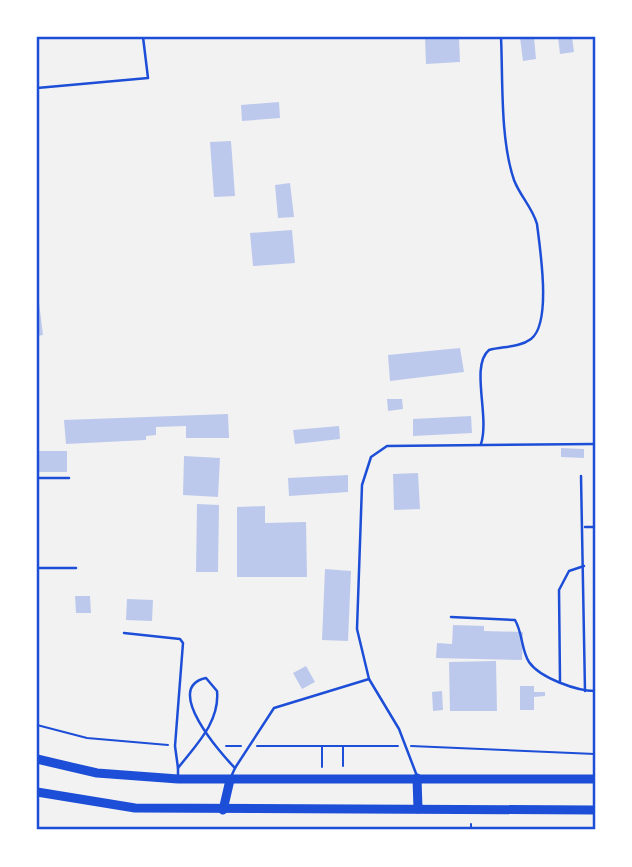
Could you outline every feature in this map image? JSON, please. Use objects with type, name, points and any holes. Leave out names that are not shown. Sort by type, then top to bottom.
[{"type":"main road","points":[[37,760],[97,773],[178,779],[595,779]]},
{"type":"main road","points":[[417,778],[418,809]]},
{"type":"main road","points":[[223,810],[230,779]]},
{"type":"main road","points":[[37,792],[135,808],[595,810]]},
{"type":"lane","points":[[37,88],[148,78],[144,37]]},
{"type":"lane","points":[[481,445],[485,430],[480,375],[483,355],[489,350],[532,338],[542,322],[543,312],[537,224],[533,211],[518,190],[510,164],[501,37]]},
{"type":"lane","points":[[417,778],[407,746],[369,679],[357,629],[362,485],[366,466],[371,457],[387,446],[595,444]]},
{"type":"lane","points":[[581,476],[585,691]]},
{"type":"lane","points":[[37,478],[69,478]]},
{"type":"lane","points":[[583,527],[595,527]]},
{"type":"lane","points":[[560,681],[559,590],[569,571],[584,566]]},
{"type":"lane","points":[[37,568],[76,568]]},
{"type":"lane","points":[[451,617],[515,620],[523,633],[529,662],[537,670],[585,691],[595,691]]},
{"type":"lane","points":[[124,633],[180,639],[183,643],[175,746],[178,779]]},
{"type":"lane","points":[[178,768],[206,733],[218,702],[214,684],[206,678],[197,680],[191,691],[191,707],[206,733],[235,768]]},
{"type":"lane","points":[[230,779],[274,708],[369,679]]},
{"type":"path","points":[[37,725],[87,738],[175,746]]},
{"type":"path","points":[[216,746],[407,746],[595,754]]},
{"type":"path","points":[[322,746],[322,767]]},
{"type":"path","points":[[343,746],[343,766]]},
{"type":"path","points":[[471,824],[471,830]]},
{"type":"building","points":[[425,37],[459,37],[460,62],[426,64]]},
{"type":"building","points":[[520,37],[534,37],[536,59],[523,61]]},
{"type":"building","points":[[558,37],[572,37],[574,52],[560,54]]},
{"type":"building","points":[[279,102],[280,118],[242,121],[241,105]]},
{"type":"building","points":[[231,141],[235,196],[214,197],[210,142]]},
{"type":"building","points":[[290,183],[294,217],[278,218],[275,185]]},
{"type":"building","points":[[292,230],[295,263],[253,266],[250,233]]},
{"type":"building","points":[[37,286],[43,335],[37,336]]},
{"type":"building","points":[[460,348],[464,372],[390,381],[388,355]]},
{"type":"building","points":[[387,399],[402,399],[403,409],[388,411]]},
{"type":"building","points":[[228,414],[229,438],[186,438],[186,426],[156,427],[156,435],[146,436],[146,440],[66,444],[64,420]]},
{"type":"building","points":[[471,416],[472,433],[413,436],[413,419]]},
{"type":"building","points":[[339,426],[340,439],[295,444],[293,430]]},
{"type":"building","points":[[561,448],[584,449],[584,458],[561,457]]},
{"type":"building","points":[[37,451],[67,451],[67,472],[37,472]]},
{"type":"building","points":[[184,456],[220,458],[218,497],[183,495]]},
{"type":"building","points":[[418,473],[420,509],[394,510],[393,474]]},
{"type":"building","points":[[348,475],[348,492],[289,496],[288,478]]},
{"type":"building","points":[[197,504],[219,505],[218,572],[196,572]]},
{"type":"building","points":[[265,506],[265,523],[306,522],[307,577],[237,577],[237,507]]},
{"type":"building","points":[[325,569],[351,571],[348,641],[322,640]]},
{"type":"building","points":[[75,596],[90,596],[91,613],[76,613]]},
{"type":"building","points":[[127,599],[153,600],[152,621],[126,620]]},
{"type":"building","points":[[453,625],[484,626],[484,631],[523,632],[522,660],[436,658],[437,643],[452,644]]},
{"type":"building","points":[[496,661],[497,711],[450,711],[449,662]]},
{"type":"building","points":[[306,666],[315,682],[302,689],[293,673]]},
{"type":"building","points":[[520,686],[534,686],[534,692],[545,692],[545,696],[534,697],[534,710],[520,710]]},
{"type":"building","points":[[442,691],[443,710],[433,711],[432,692]]}]
